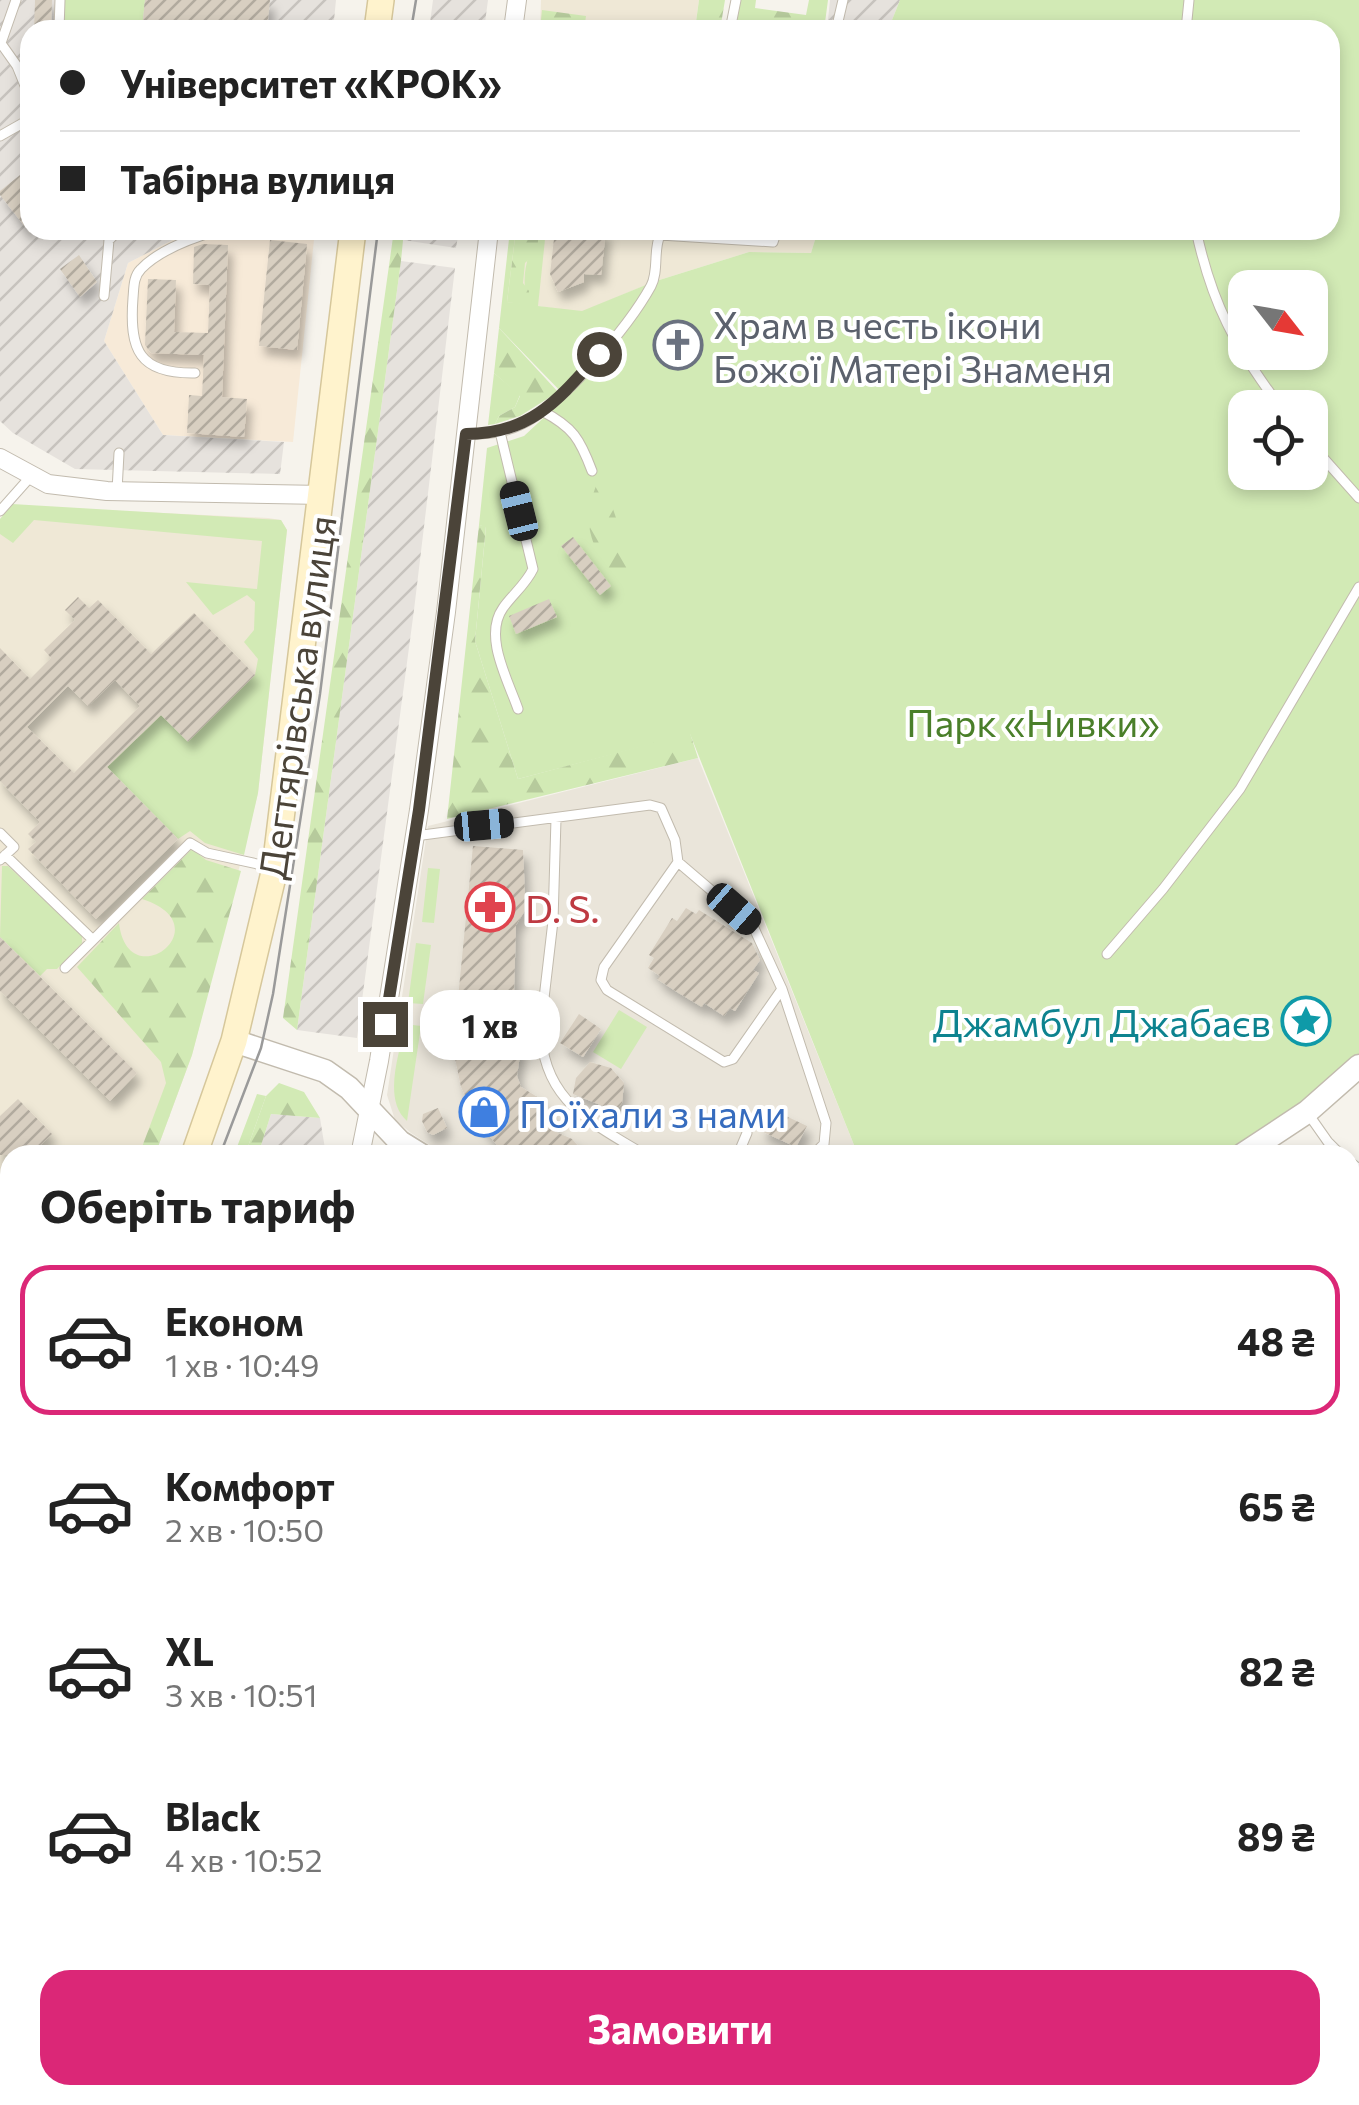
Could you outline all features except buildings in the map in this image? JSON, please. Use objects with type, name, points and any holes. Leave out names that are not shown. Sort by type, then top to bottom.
[{"type":"main road","name":"Дегтярівська вулиця","points":[[197,1145],[234,1040],[275,868],[352,240]]},
{"type":"street","points":[[362,1145],[416,836],[488,240]]},
{"type":"street","points":[[0,458],[48,484],[117,491],[323,494]]},
{"type":"street","points":[[234,1040],[324,1071],[348,1088],[405,1145]]},
{"type":"street","points":[[1257,1145],[1355,1077]]},
{"type":"lane","points":[[16,0],[0,42],[20,73]]},
{"type":"lane","points":[[104,296],[109,240]]},
{"type":"lane","points":[[190,240],[142,267],[135,278],[132,341],[144,359],[166,374],[195,373]]},
{"type":"lane","points":[[466,434],[500,432],[523,424],[568,388],[633,314],[654,282],[659,240]]},
{"type":"lane","points":[[746,240],[774,240]]},
{"type":"lane","points":[[1198,240],[1207,282],[1242,356],[1267,390]]},
{"type":"lane","points":[[542,411],[566,423],[582,445],[592,471]]},
{"type":"lane","points":[[500,432],[534,570],[500,612],[494,626],[518,709]]},
{"type":"lane","points":[[117,491],[119,453]]},
{"type":"lane","points":[[1328,463],[1359,498]]},
{"type":"lane","points":[[0,510],[32,475]]},
{"type":"lane","points":[[1107,954],[1240,789],[1359,587]]},
{"type":"lane","points":[[416,836],[657,806],[666,814],[678,862],[753,926],[782,990],[826,1123],[823,1145]]},
{"type":"lane","points":[[556,819],[553,921],[541,1041],[548,1072],[562,1098],[629,1145]]},
{"type":"lane","points":[[0,833],[14,846],[2,858],[92,939]]},
{"type":"lane","points":[[66,968],[190,843],[207,853],[275,868]]},
{"type":"lane","points":[[678,862],[604,967],[602,980],[607,990],[724,1062],[736,1054],[782,990]]},
{"type":"lane","points":[[1307,1112],[1331,1145]]},
{"type":"lane","points":[[742,1145],[747,1133]]},
{"type":"shaded area","points":[[0,0],[336,0],[334,20],[20,20],[20,240],[173,240],[128,263],[104,341],[163,435],[284,442],[280,474],[75,469],[13,433],[0,421]]},
{"type":"shaded area","points":[[433,0],[488,0],[485,20],[430,20]]},
{"type":"shaded area","points":[[541,0],[699,0],[696,20],[540,20]]},
{"type":"shaded area","points":[[830,0],[900,0],[892,20],[828,20]]},
{"type":"shaded area","points":[[173,240],[314,240],[293,442],[163,435],[104,341],[128,263]]},
{"type":"shaded area","points":[[403,240],[457,240],[456,248]]},
{"type":"shaded area","points":[[515,240],[815,240],[811,253],[749,252],[653,282],[582,312],[507,302]]},
{"type":"shaded area","points":[[401,261],[455,268],[357,1038],[297,1030]]},
{"type":"shaded area","points":[[18,506],[268,518],[281,520],[287,530],[258,793],[192,1055],[159,1145],[0,1145],[0,530]]},
{"type":"shaded area","points":[[698,758],[854,1145],[430,1145],[411,1133],[395,1120],[387,1095],[428,826]]},
{"type":"shaded area","points":[[271,1114],[320,1118],[324,1145],[261,1145]]},
{"type":"green space","points":[[64,0],[145,0],[143,20],[64,20]]},
{"type":"green space","points":[[699,0],[725,0],[722,20],[696,20]]},
{"type":"green space","points":[[741,0],[756,0],[755,8],[806,15],[809,0],[828,0],[825,20],[737,20]]},
{"type":"green space","name":"Парк «Нивки»","points":[[900,0],[1359,0],[1359,1055],[1311,1099],[1240,1145],[854,1145],[690,734],[518,779],[475,641],[486,527],[479,525],[487,448],[524,436],[566,397],[499,328],[509,240],[515,240],[507,302],[528,304],[526,266],[535,240],[545,240],[538,306],[582,311],[653,282],[749,252],[811,253],[815,240],[1340,240],[1340,20],[892,20]]},
{"type":"green space","points":[[542,10],[586,16],[585,20],[541,20]]},
{"type":"green space","points":[[393,240],[403,240],[297,1030],[283,1018]]},
{"type":"green space","points":[[515,240],[538,240],[537,252],[525,263],[523,283],[529,291],[528,305],[507,302]]},
{"type":"green space","points":[[499,328],[558,392],[520,416],[495,424],[499,416],[515,407],[520,396],[494,373]]},
{"type":"green space","points":[[494,373],[520,395],[515,407],[499,416],[495,424],[488,425]]},
{"type":"green space","points":[[601,474],[639,585],[608,575],[595,548],[589,515]]},
{"type":"green space","points":[[12,504],[281,520],[287,530],[258,793],[244,855],[205,843],[190,831],[178,839],[107,767],[161,715],[188,741],[255,675],[258,659],[244,642],[254,630],[255,602],[247,595],[213,615],[186,582],[257,589],[262,541],[34,520],[13,543],[0,534],[0,519]]},
{"type":"green space","points":[[479,525],[486,526],[475,641],[518,779],[690,733],[698,758],[447,819]]},
{"type":"green space","points":[[192,849],[206,860],[241,871],[192,1055],[159,1145],[143,1145],[166,1083],[161,1062],[77,967],[119,923],[126,945],[138,955],[152,956],[165,949],[173,938],[174,924],[165,911],[142,899]]},
{"type":"green space","points":[[2,866],[8,866],[82,936],[82,943],[57,969],[47,969],[40,976],[0,937]]},
{"type":"green space","points":[[428,868],[440,869],[434,923],[422,922]]},
{"type":"green space","points":[[416,943],[431,945],[423,1004],[408,1003]]},
{"type":"green space","points":[[619,1010],[647,1027],[621,1069],[593,1052]]},
{"type":"green space","points":[[405,1024],[421,1026],[407,1121],[395,1101],[394,1088]]},
{"type":"green space","points":[[279,1083],[304,1092],[320,1118],[271,1114],[261,1145],[249,1145],[266,1096]]},
{"type":"green space","points":[[257,1094],[266,1096],[249,1145],[238,1145]]},
{"type":"tram line","points":[[413,20],[416,0]]},
{"type":"tram line","points":[[224,1145],[261,1048],[273,994],[320,694],[377,240]]},
{"type":"place","name":"Храм в честь ікони Божої Матері Знаменя","points":[[678,345]]},
{"type":"place","name":"D. S.","points":[[490,907]]},
{"type":"place","name":"Джамбул Джабаєв","points":[[1306,1021]]},
{"type":"place","name":"Поїхали з нами","points":[[484,1112]]},
{"type":"route","points":[[385,1024],[419,810],[466,434],[500,432],[523,424],[554,403],[599,354]]}]
